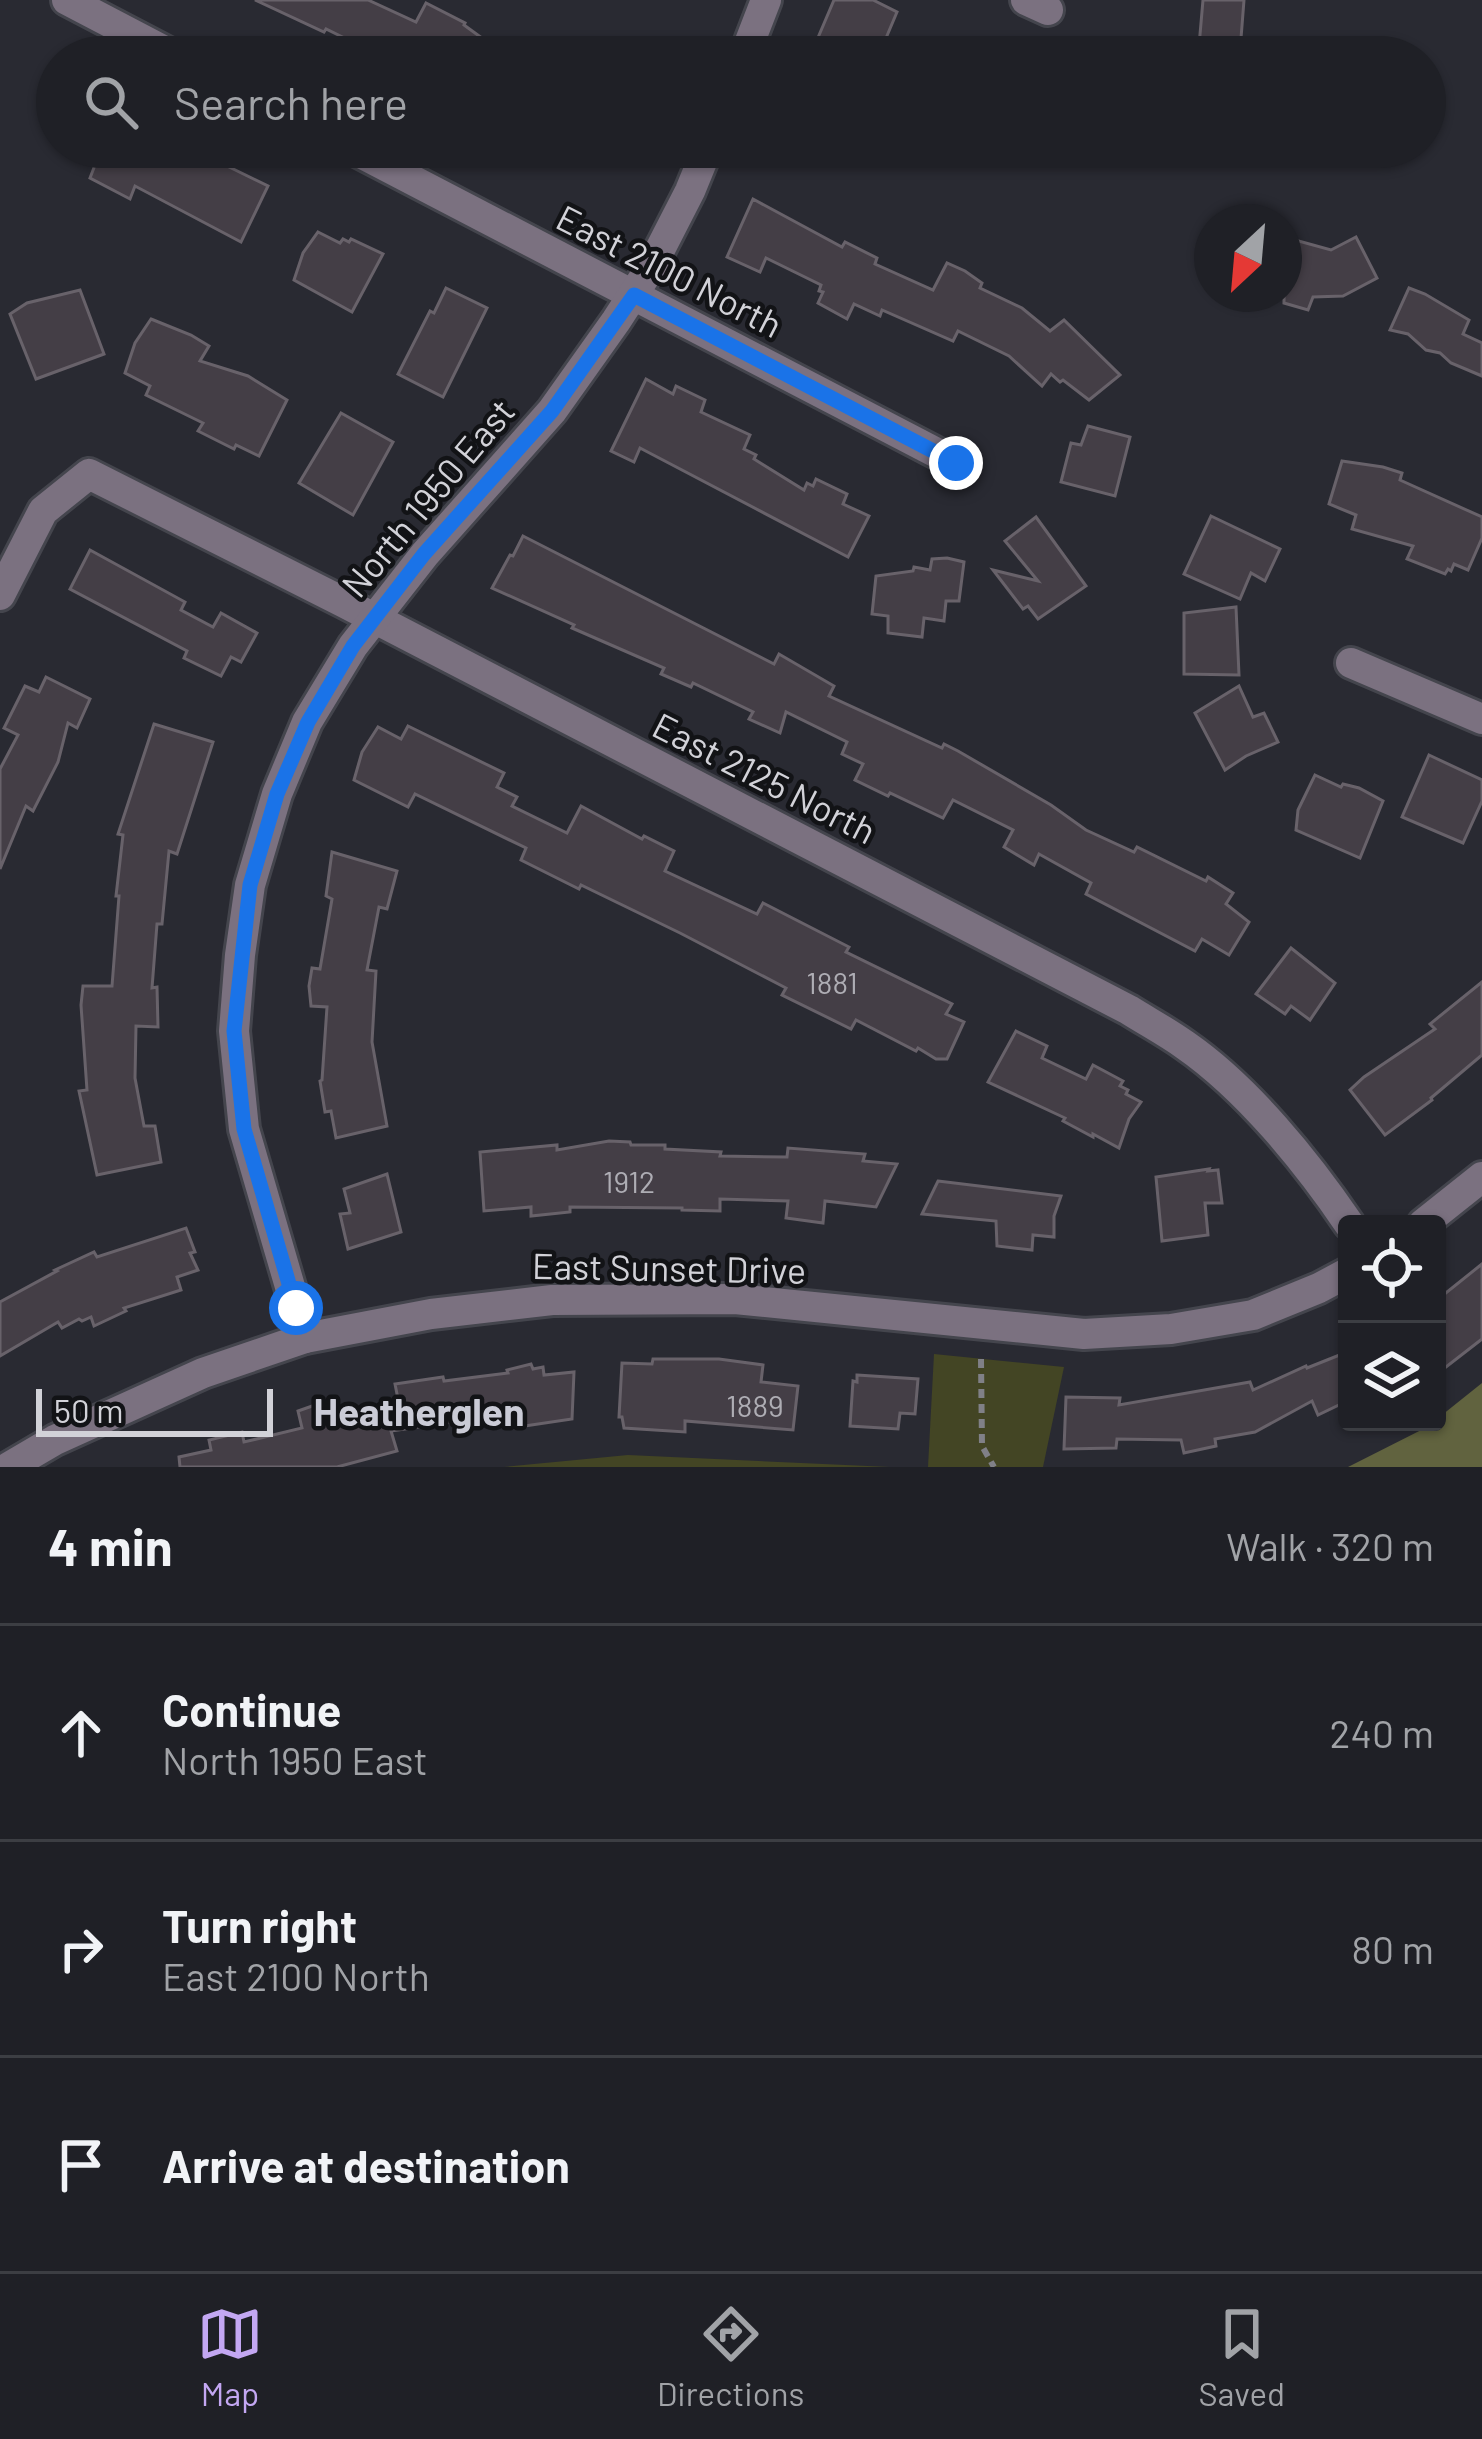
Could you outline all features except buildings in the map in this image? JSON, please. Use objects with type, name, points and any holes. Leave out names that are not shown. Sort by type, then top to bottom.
[{"type":"street","points":[[67,0],[136,36]]},
{"type":"street","points":[[752,36],[766,0]]},
{"type":"street","name":"East 2100 North","points":[[389,168],[956,463]]},
{"type":"street","name":"North 1950 East","points":[[305,1338],[244,1129],[234,1031],[250,885],[277,794],[308,722],[353,646],[424,554],[552,411],[634,295],[699,168]]},
{"type":"street","name":"East 2125 North","points":[[0,595],[43,511],[89,474],[1130,1010],[1188,1046],[1236,1087],[1319,1180],[1343,1215]]},
{"type":"street","points":[[1351,663],[1482,719]]},
{"type":"street","points":[[1435,1215],[1482,1178]]},
{"type":"street","name":"East Sunset Drive","points":[[9,1467],[55,1440],[203,1373],[305,1338],[431,1314],[552,1300],[735,1299],[1084,1334],[1171,1329],[1253,1315],[1338,1277]]},
{"type":"path","points":[[980,1359],[982,1446],[994,1467]]},
{"type":"green space","points":[[934,1354],[1064,1367],[1043,1467],[928,1467]]},
{"type":"green space","points":[[1482,1383],[1482,1467],[1348,1467],[1419,1431],[1446,1431],[1446,1412]]},
{"type":"green space","points":[[628,1455],[890,1467],[504,1467]]},
{"type":"district","name":"Heatherglen","points":[[419,1410]]},
{"type":"route","points":[[296,1308],[244,1129],[234,1031],[250,885],[277,794],[308,722],[353,646],[424,554],[552,411],[634,295],[956,463]]}]
